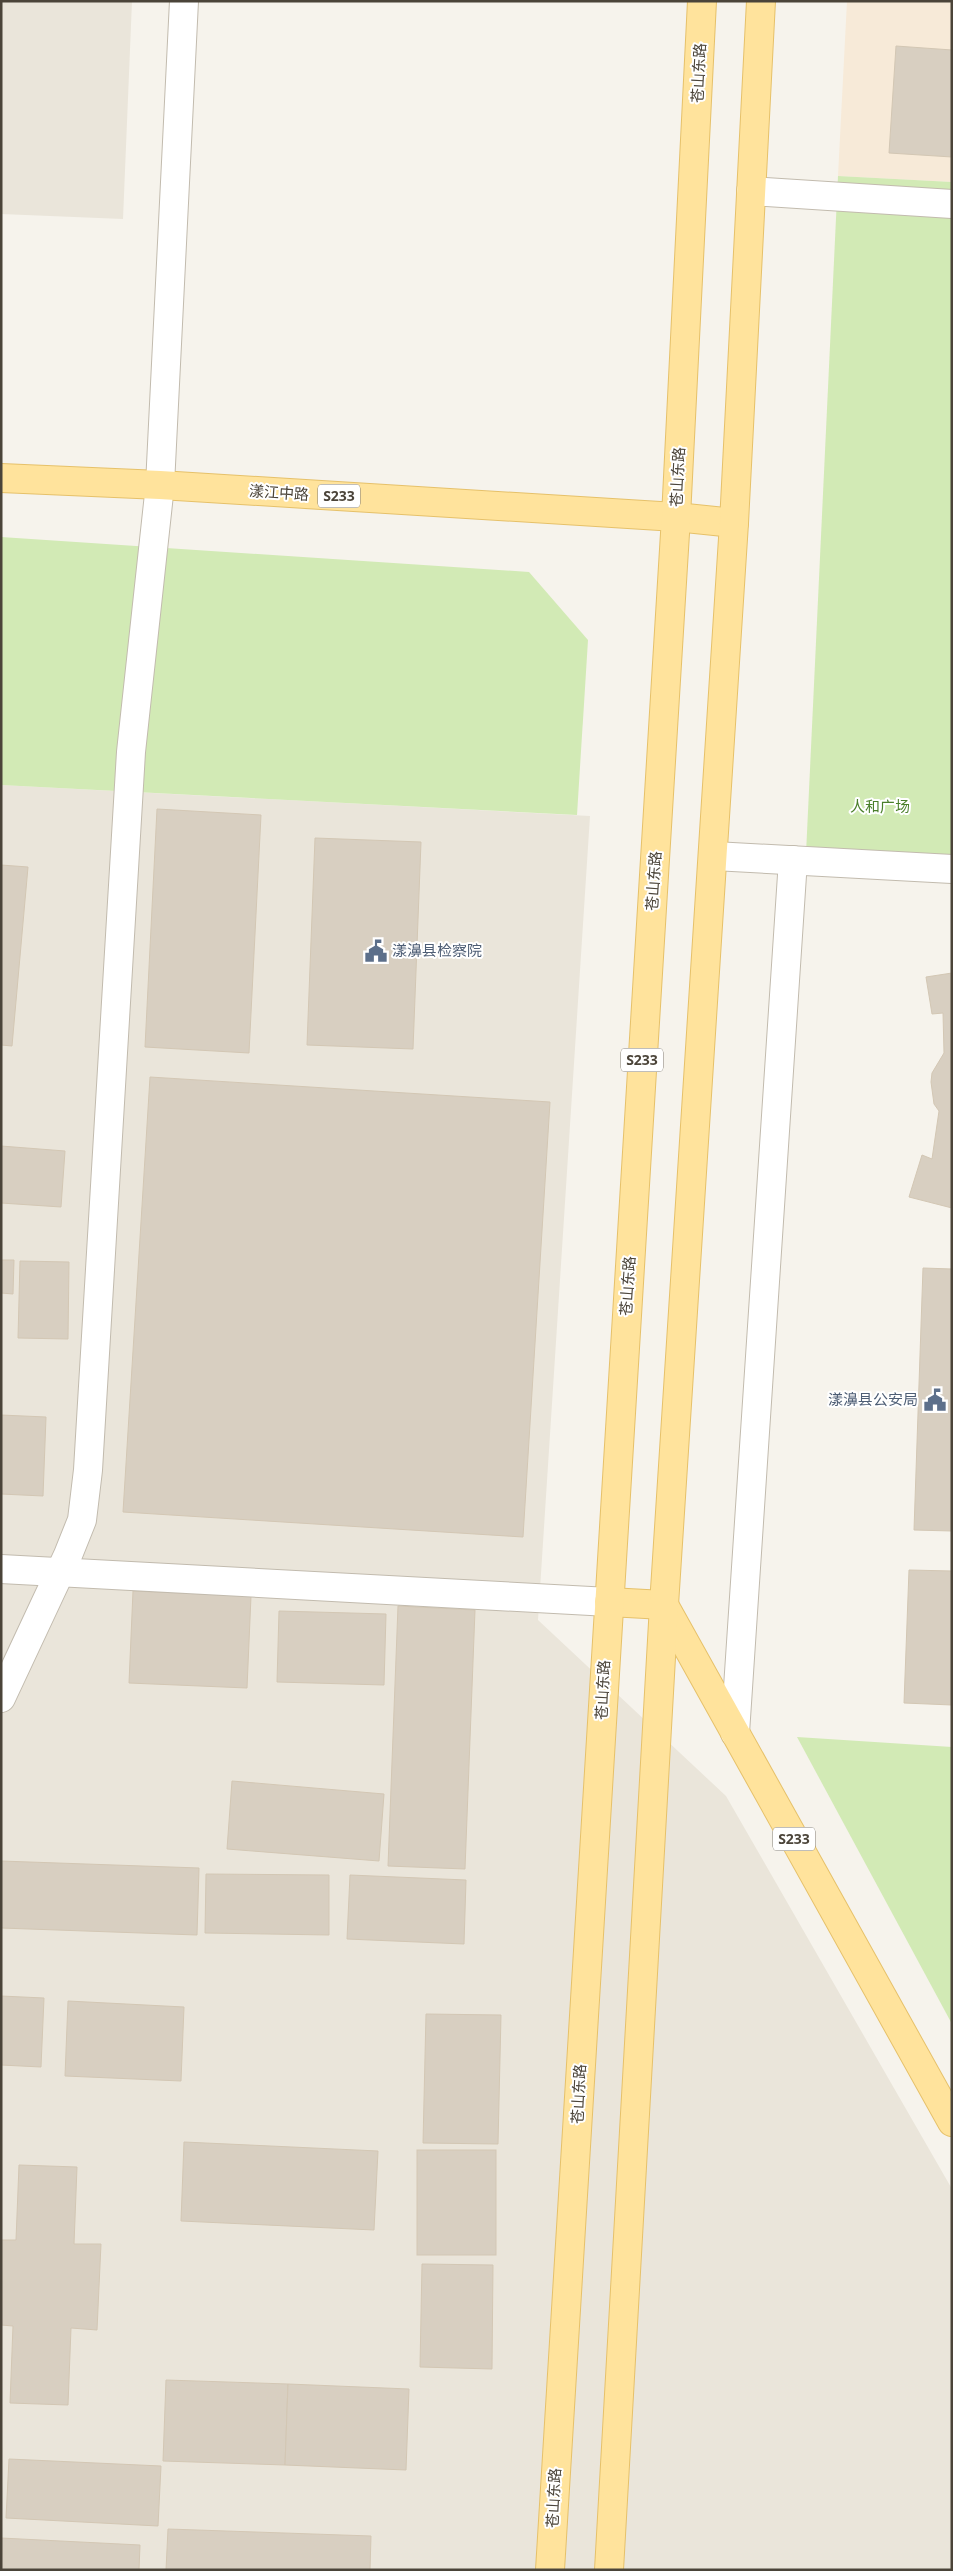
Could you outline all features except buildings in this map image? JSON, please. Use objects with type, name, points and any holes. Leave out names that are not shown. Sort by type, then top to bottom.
[{"type":"main road","name":"苍山东路","points":[[550,2570],[676,518],[702,1]]},
{"type":"main road","points":[[609,2570],[664,1605],[714,856],[734,523],[761,1]]},
{"type":"main road","name":"漾江中路","points":[[1,478],[160,485],[734,523]]},
{"type":"main road","points":[[609,1602],[664,1605]]},
{"type":"main road","name":"S233","points":[[664,1605],[950,2113]]},
{"type":"street","points":[[1,1698],[61,1573],[82,1520],[88,1470],[131,752],[160,485],[184,1]]},
{"type":"street","points":[[751,191],[952,204]]},
{"type":"street","points":[[714,856],[952,869]]},
{"type":"street","points":[[735,1733],[793,860]]},
{"type":"street","points":[[1,1569],[609,1602]]},
{"type":"shaded area","points":[[1,1],[132,1],[123,219],[1,214]]},
{"type":"shaded area","points":[[847,1],[952,1],[952,182],[838,176]]},
{"type":"shaded area","points":[[1,785],[590,816],[538,1620],[726,1796],[952,2189],[952,2570],[1,2570]]},
{"type":"green space","name":"人和广场","points":[[838,176],[952,182],[952,883],[805,875]]},
{"type":"green space","points":[[1,537],[529,572],[588,640],[577,815],[1,785]]},
{"type":"green space","points":[[797,1737],[952,1747],[952,2024]]},
{"type":"place","name":"漾濞县检察院","points":[[376,951]]},
{"type":"place","name":"漾濞县公安局","points":[[935,1400]]}]
